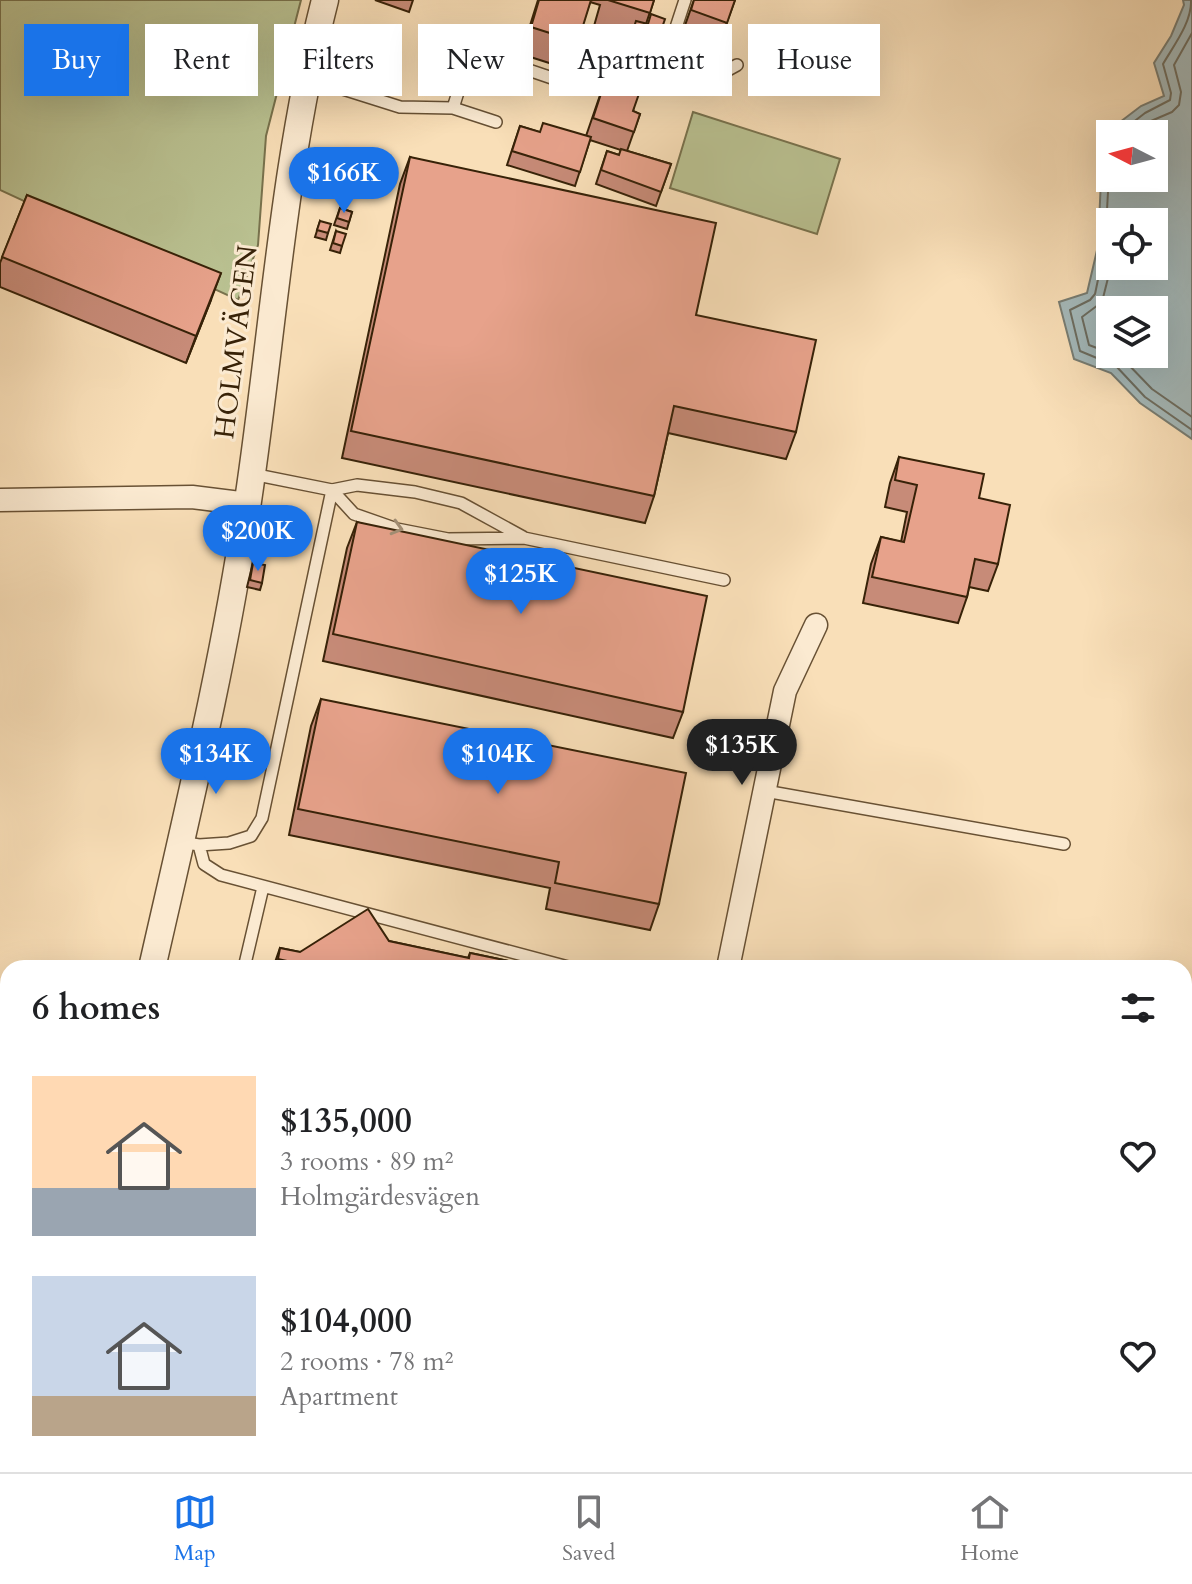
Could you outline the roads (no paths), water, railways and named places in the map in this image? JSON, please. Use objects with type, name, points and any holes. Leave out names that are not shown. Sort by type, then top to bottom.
[{"type":"street","name":"HOLMVÄGEN","points":[[319,24],[325,0]]},
{"type":"street","name":"HOLMVÄGEN","points":[[154,960],[190,843],[248,504],[262,410],[283,213],[304,96]]},
{"type":"street","points":[[0,500],[192,497],[248,504]]},
{"type":"street","points":[[730,960],[785,691],[816,625]]},
{"type":"lane","points":[[685,0],[666,58],[667,71],[708,81],[737,65]]},
{"type":"lane","points":[[365,96],[400,107],[453,108],[496,122]]},
{"type":"lane","points":[[453,108],[457,96]]},
{"type":"lane","points":[[252,474],[332,490],[357,485],[446,499],[461,503],[524,538]]},
{"type":"lane","points":[[332,490],[354,514],[397,529],[448,539],[524,538],[724,580]]},
{"type":"lane","points":[[190,843],[229,843],[251,836],[262,818],[332,490]]},
{"type":"lane","points":[[765,791],[1064,844]]},
{"type":"lane","points":[[190,843],[204,864],[221,875],[541,960]]},
{"type":"lane","points":[[246,960],[263,887]]},
{"type":"water","points":[[1183,0],[1192,0],[1192,439],[1140,403],[1111,373],[1098,368],[1168,368],[1168,296],[1096,296],[1096,367],[1074,359],[1059,302],[1087,293],[1096,255],[1096,280],[1168,280],[1168,208],[1100,208],[1100,192],[1168,192],[1168,120],[1123,120],[1141,106],[1164,96],[1154,63],[1171,36],[1184,5]]}]
